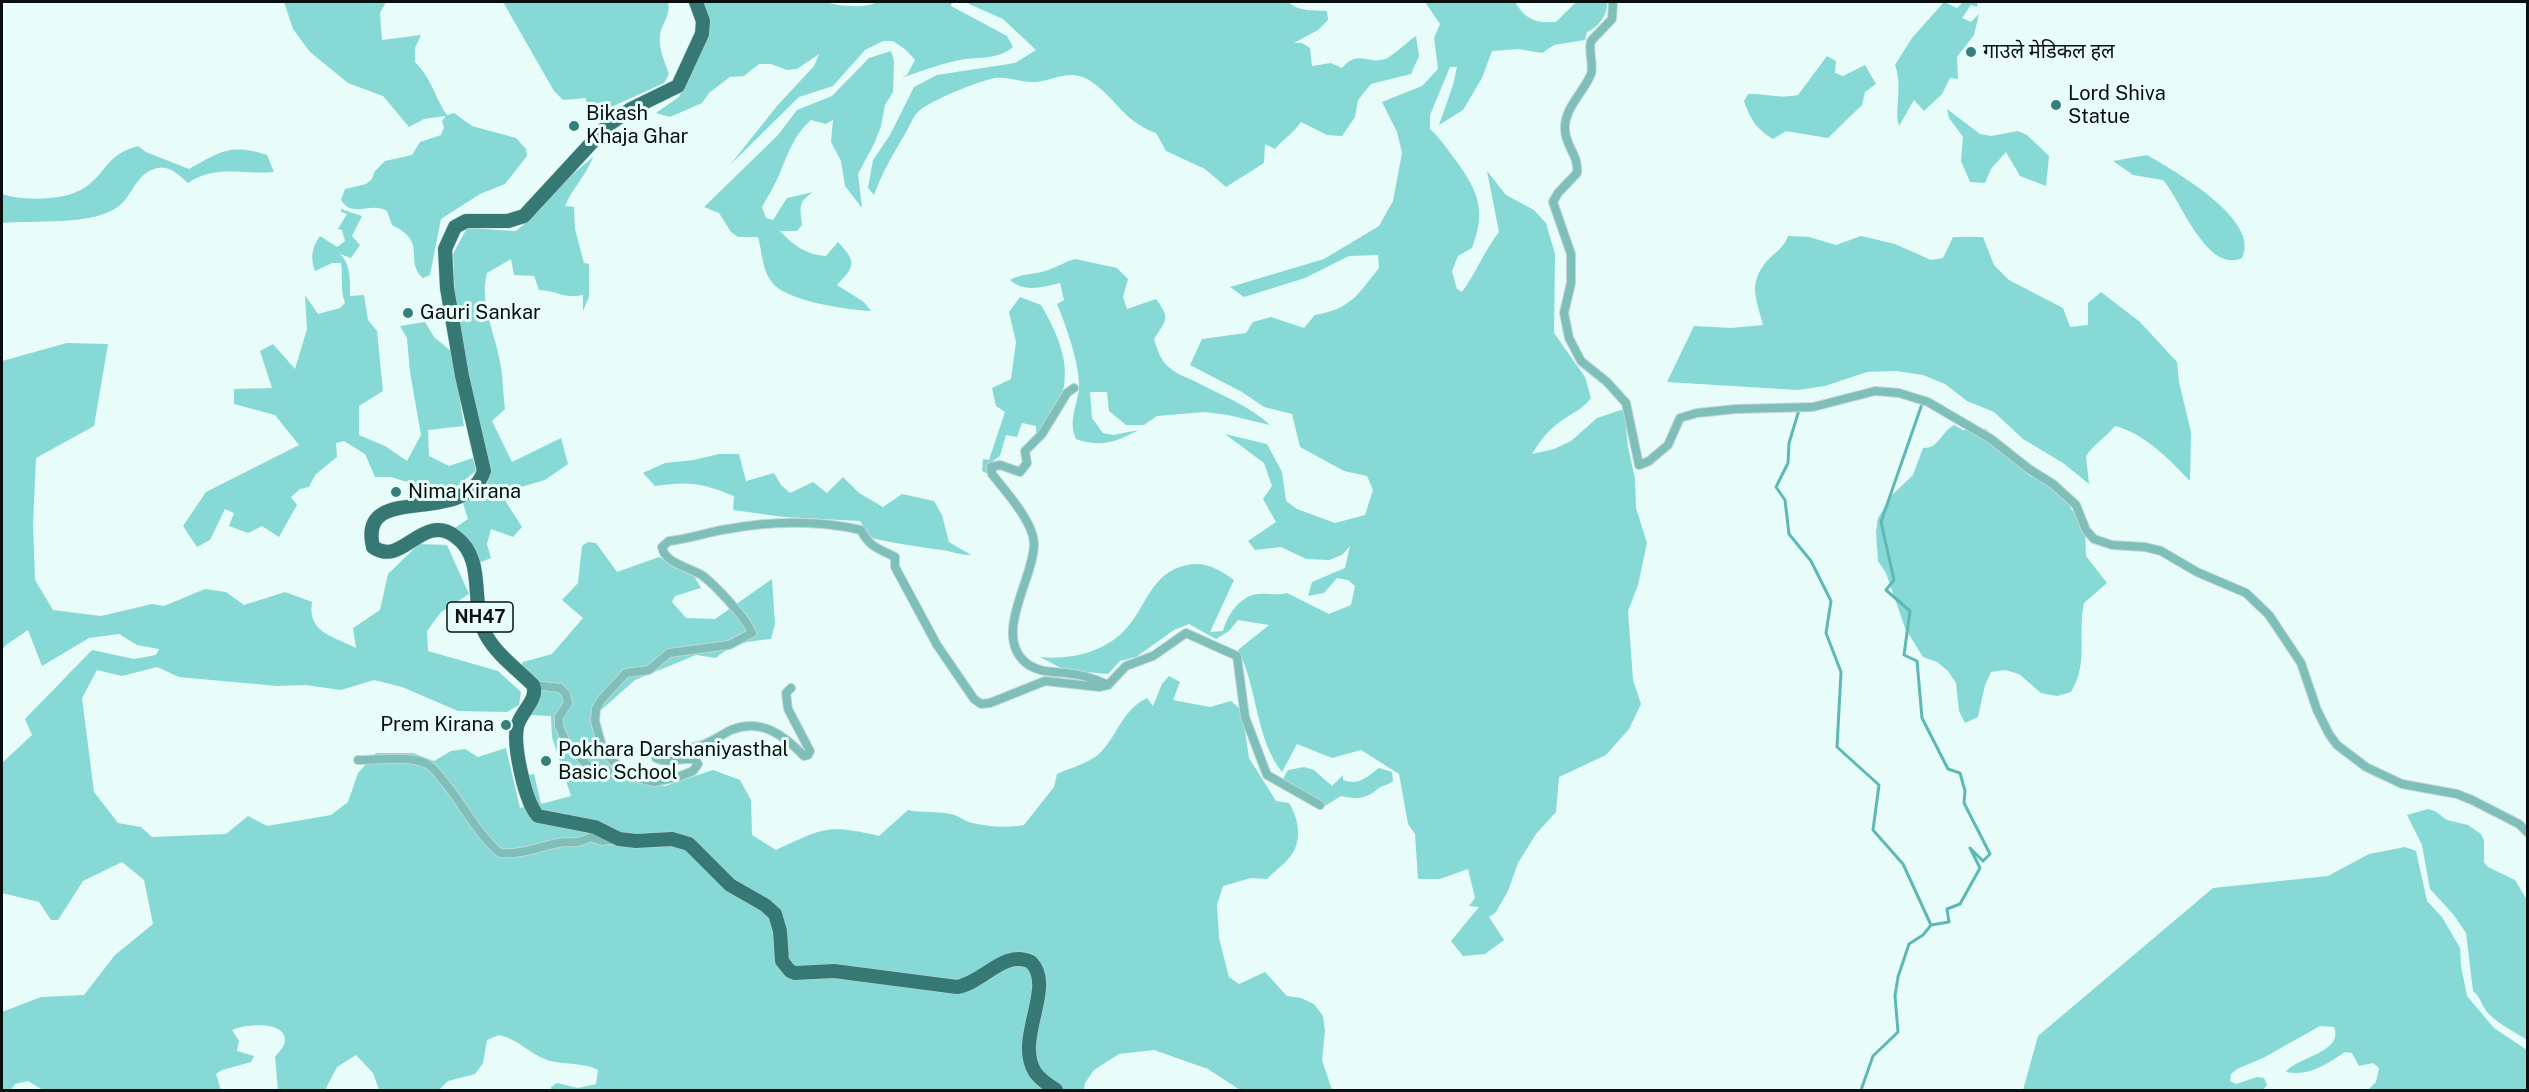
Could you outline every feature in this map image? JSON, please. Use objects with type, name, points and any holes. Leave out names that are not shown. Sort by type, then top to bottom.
[{"type":"highway","name":"NH47","points":[[533,685],[499,654],[485,634],[473,563],[464,543],[448,532],[434,531],[416,536],[397,550],[381,552],[373,546],[371,529],[377,517],[388,510],[406,505],[452,501],[479,483],[484,471],[462,376],[447,288],[445,256],[450,234],[459,224],[466,221],[508,221],[524,216],[608,125],[631,109],[678,86],[702,34],[703,21],[696,2]]},
{"type":"highway","points":[[533,685],[534,695],[518,721],[517,750],[532,808],[542,818],[595,827],[619,839],[681,840],[696,850],[730,885],[765,905],[775,914],[780,931],[782,961],[790,971],[795,973],[834,971],[957,987],[972,983],[1005,962],[1021,959],[1031,962],[1038,971],[1040,982],[1030,1033],[1031,1063],[1039,1078],[1056,1090]]},
{"type":"street","points":[[1612,2],[1612,19],[1590,44],[1590,74],[1565,125],[1566,137],[1577,160],[1576,173],[1552,202],[1570,254],[1571,283],[1564,313],[1569,338],[1581,361],[1607,382],[1626,403],[1639,465],[1649,461],[1668,446],[1674,436],[1676,424],[1680,418],[1687,415],[1736,409],[1800,408],[1828,404],[1857,394],[1875,391],[1899,393],[1928,402],[1991,439],[2029,469],[2054,484],[2076,505],[2086,530],[2094,539],[2112,545],[2161,551],[2197,572],[2246,593],[2269,615],[2301,663],[2317,710],[2329,734],[2337,744],[2366,767],[2402,784],[2457,794],[2472,800],[2519,824],[2528,833]]},
{"type":"street","points":[[1074,388],[1068,393],[1042,434],[1025,451],[1027,463],[1020,472],[1000,465],[991,468],[992,474],[1026,520],[1034,542],[1031,562],[1018,601],[1013,633],[1016,652],[1026,664],[1073,674],[1108,685]]},
{"type":"street","points":[[634,778],[603,750],[595,721],[596,709],[601,700],[626,673],[649,670],[669,653],[729,645],[752,633],[748,623],[704,577],[663,553],[662,547],[669,541],[774,522],[837,525],[861,530],[866,541],[895,557],[895,567],[937,645],[974,699],[981,704],[990,703],[1045,681],[1100,687],[1108,685],[1126,666],[1153,656],[1186,633],[1237,656],[1245,717],[1268,775],[1320,805]]},
{"type":"street","points":[[533,685],[560,688],[566,694],[568,703],[559,717],[559,726],[567,744],[588,766],[654,782],[678,777],[698,768],[696,760],[690,758],[661,761],[656,758],[657,753],[703,745],[733,730],[755,725],[771,729],[787,738],[804,756],[808,755],[810,751],[788,709],[786,693],[791,688]]},
{"type":"street","points":[[358,760],[403,759],[426,763],[437,772],[489,844],[500,853],[529,851],[558,843],[576,844],[591,837],[602,841],[619,839]]},
{"type":"shaded area","points":[[284,2],[386,2],[380,13],[382,40],[421,35],[415,48],[415,62],[425,75],[447,115],[454,113],[472,126],[516,138],[526,149],[527,156],[505,184],[480,194],[441,219],[430,275],[423,278],[417,271],[410,238],[392,225],[387,211],[381,208],[351,208],[341,200],[345,189],[366,184],[385,161],[412,155],[420,142],[441,135],[444,128],[442,121],[446,116],[424,119],[409,127],[383,96],[348,83],[310,52],[293,29]]},
{"type":"shaded area","points":[[503,2],[668,2],[660,45],[669,74],[664,83],[609,108],[587,113],[586,98],[563,100],[554,91]]},
{"type":"shaded area","points":[[698,2],[825,2],[859,6],[877,2],[952,2],[951,6],[1007,36],[1013,47],[1000,54],[955,61],[901,78],[907,75],[915,60],[893,41],[883,41],[865,50],[833,86],[799,97],[730,165],[777,106],[814,66],[819,54],[797,69],[787,70],[771,64],[759,64],[744,76],[730,77],[709,93],[702,103],[670,117],[656,113],[679,97],[695,63]]},
{"type":"shaded area","points":[[968,2],[1289,2],[1302,9],[1327,11],[1328,20],[1318,30],[1294,43],[1302,43],[1310,48],[1312,66],[1331,63],[1342,68],[1353,59],[1385,59],[1416,36],[1419,56],[1411,74],[1371,84],[1358,100],[1355,117],[1342,136],[1327,135],[1301,122],[1275,149],[1265,144],[1264,163],[1226,187],[1205,169],[1166,151],[1156,133],[1134,122],[1104,92],[1085,78],[1073,75],[1036,82],[1000,78],[987,80],[931,103],[916,114],[888,164],[874,195],[868,188],[873,160],[890,135],[914,87],[937,75],[1015,63],[1036,50],[1003,19]]},
{"type":"shaded area","points":[[1425,2],[1515,2],[1527,17],[1537,21],[1556,22],[1576,2],[1607,2],[1602,20],[1587,32],[1585,40],[1554,45],[1542,53],[1518,49],[1492,51],[1482,78],[1463,110],[1439,125],[1457,67],[1450,67],[1430,115],[1430,129],[1465,173],[1478,203],[1479,223],[1472,248],[1458,256],[1452,271],[1457,289],[1462,292],[1499,232],[1487,171],[1506,195],[1534,210],[1546,223],[1555,254],[1554,333],[1585,377],[1591,398],[1552,428],[1532,454],[1554,449],[1571,441],[1597,418],[1624,409],[1628,447],[1635,479],[1636,508],[1647,543],[1638,585],[1628,611],[1633,680],[1641,704],[1629,729],[1606,755],[1559,777],[1556,812],[1536,834],[1518,863],[1508,891],[1496,912],[1489,917],[1504,940],[1485,954],[1463,956],[1451,941],[1479,907],[1469,906],[1475,898],[1468,869],[1440,879],[1418,879],[1415,834],[1408,824],[1399,774],[1361,750],[1332,758],[1297,744],[1282,772],[1273,759],[1261,728],[1250,680],[1238,650],[1269,625],[1238,620],[1229,631],[1216,639],[1189,624],[1174,630],[1136,657],[1120,661],[1108,674],[1065,670],[1040,657],[1084,654],[1114,640],[1130,624],[1165,575],[1187,565],[1200,564],[1212,567],[1234,580],[1210,632],[1223,631],[1227,619],[1235,608],[1245,599],[1258,594],[1287,593],[1329,614],[1351,605],[1355,586],[1348,580],[1337,578],[1324,593],[1308,596],[1312,582],[1345,568],[1350,546],[1342,555],[1329,560],[1306,559],[1281,547],[1255,550],[1248,541],[1276,522],[1263,499],[1272,486],[1264,463],[1225,434],[1267,444],[1282,472],[1286,501],[1297,509],[1335,523],[1365,515],[1373,490],[1367,476],[1344,471],[1300,447],[1292,414],[1264,407],[1242,392],[1190,365],[1202,339],[1246,333],[1253,322],[1271,317],[1304,328],[1315,315],[1345,305],[1365,286],[1379,268],[1378,255],[1349,256],[1305,278],[1244,297],[1230,287],[1324,259],[1379,226],[1393,201],[1402,153],[1397,132],[1382,102],[1422,86],[1438,69],[1434,38],[1440,24]]},
{"type":"shaded area","points":[[1944,2],[1957,8],[1963,2],[1978,2],[1977,7],[1971,5],[1962,18],[1971,22],[1979,14],[1974,35],[1957,57],[1958,79],[1950,78],[1942,94],[1924,111],[1914,100],[1899,126],[1898,81],[1895,65],[1912,38]]},
{"type":"shaded area","points":[[891,51],[894,61],[893,92],[885,105],[875,142],[858,174],[862,208],[845,186],[841,161],[831,142],[833,120],[826,124],[811,120],[800,132],[762,207],[766,218],[773,220],[787,198],[813,192],[802,203],[802,225],[797,231],[780,231],[790,241],[812,254],[826,256],[838,242],[849,255],[851,265],[847,274],[837,285],[864,302],[871,311],[817,303],[789,294],[778,288],[768,276],[758,237],[738,237],[731,232],[719,213],[704,207],[778,135],[797,110],[832,96],[869,58]]},
{"type":"shaded area","points":[[1827,56],[1836,61],[1835,73],[1843,76],[1865,65],[1876,84],[1865,92],[1862,105],[1828,138],[1786,131],[1773,139],[1763,132],[1746,107],[1744,101],[1748,94],[1798,95]]},
{"type":"shaded area","points":[[1947,109],[1980,134],[1991,136],[2018,131],[2027,135],[2049,156],[2046,186],[2020,176],[2006,152],[1991,169],[1985,183],[1970,182],[1961,161],[1963,137],[1949,118]]},
{"type":"shaded area","points":[[138,146],[146,152],[189,169],[226,151],[254,151],[267,155],[274,172],[219,172],[198,177],[188,183],[170,169],[162,167],[144,174],[119,206],[95,217],[63,221],[2,223],[2,194],[21,198],[43,198],[76,192],[92,182],[112,159]]},
{"type":"shaded area","points":[[2147,155],[2194,184],[2228,213],[2239,228],[2245,243],[2242,258],[2229,260],[2217,255],[2206,245],[2195,232],[2163,180],[2133,175],[2113,161]]},
{"type":"shaded area","points":[[593,157],[565,206],[574,207],[575,229],[584,263],[589,264],[589,297],[583,311],[583,295],[571,296],[539,290],[534,276],[514,275],[511,259],[487,273],[486,307],[500,362],[505,409],[492,421],[512,462],[561,438],[568,464],[545,480],[507,491],[506,502],[522,527],[513,537],[491,529],[487,544],[491,558],[477,564],[474,549],[455,528],[468,519],[462,500],[480,491],[489,469],[471,395],[455,299],[453,254],[467,228],[516,231],[539,211],[561,184]]},
{"type":"shaded area","points":[[341,209],[362,216],[352,236],[360,245],[351,258],[340,254],[348,268],[350,296],[364,295],[368,320],[377,331],[383,391],[359,406],[359,435],[385,446],[407,461],[421,435],[410,372],[407,338],[400,326],[425,322],[434,337],[452,352],[464,426],[428,430],[429,456],[449,466],[473,458],[476,471],[439,500],[410,503],[407,482],[391,477],[375,477],[365,454],[344,441],[336,443],[337,457],[315,475],[309,487],[300,489],[291,497],[297,505],[279,537],[262,526],[248,533],[229,526],[234,513],[225,509],[210,540],[197,547],[183,526],[206,492],[299,445],[275,415],[234,404],[234,389],[272,388],[260,351],[273,344],[295,369],[307,329],[305,295],[318,314],[340,308],[345,303],[341,263],[332,263],[315,271],[312,257],[315,244],[320,236],[337,247],[345,241],[342,230],[338,229],[347,214],[341,212]]},
{"type":"shaded area","points":[[1788,236],[1809,237],[1836,245],[1861,236],[1895,244],[1931,260],[1943,258],[1953,237],[1983,237],[1994,265],[2009,280],[2063,308],[2070,327],[2088,325],[2088,303],[2101,292],[2140,322],[2177,362],[2179,382],[2191,432],[2190,481],[2146,441],[2115,426],[2086,456],[2089,484],[2063,463],[2023,439],[1994,412],[1967,401],[1945,384],[1923,375],[1896,371],[1867,372],[1825,386],[1798,390],[1667,382],[1694,326],[1731,328],[1763,325],[1755,292],[1757,277],[1767,261],[1782,247]]},
{"type":"shaded area","points":[[1075,259],[1117,268],[1128,279],[1123,297],[1127,309],[1156,299],[1164,311],[1165,319],[1154,339],[1160,356],[1167,366],[1246,408],[1270,425],[1205,412],[1157,416],[1144,425],[1126,425],[1109,411],[1107,392],[1090,392],[1092,418],[1103,433],[1113,435],[1139,430],[1123,438],[1101,443],[1076,439],[1073,420],[1079,378],[1072,345],[1057,304],[1064,300],[1060,283],[1027,288],[1010,280],[1043,272]]},
{"type":"shaded area","points":[[1020,297],[1041,305],[1051,324],[1063,354],[1064,386],[1056,405],[1036,436],[1036,426],[1022,423],[1017,437],[1006,435],[1000,456],[986,466],[988,474],[982,471],[983,459],[989,460],[1005,412],[996,406],[992,388],[1011,379],[1016,342],[1009,312]]},
{"type":"shaded area","points":[[67,343],[108,344],[94,426],[36,458],[33,524],[35,580],[53,610],[101,616],[152,604],[164,606],[205,589],[226,592],[244,605],[285,592],[312,602],[311,612],[317,627],[356,648],[353,628],[380,610],[388,574],[419,544],[447,545],[469,594],[441,612],[427,631],[428,651],[498,671],[521,692],[519,705],[507,712],[458,711],[402,687],[374,680],[341,690],[305,685],[277,686],[179,677],[157,667],[122,676],[97,670],[82,698],[94,792],[118,823],[141,827],[152,837],[226,834],[248,816],[267,826],[331,815],[348,802],[358,773],[376,753],[413,753],[434,761],[451,751],[465,749],[478,757],[506,748],[520,808],[530,805],[526,775],[534,774],[541,804],[571,796],[552,737],[551,716],[531,715],[534,693],[519,669],[523,662],[552,654],[583,618],[562,600],[578,583],[582,546],[588,542],[596,543],[617,572],[659,557],[694,576],[701,588],[675,596],[672,602],[686,618],[715,619],[772,579],[775,624],[771,639],[742,644],[716,658],[696,655],[635,680],[592,718],[601,752],[636,783],[665,786],[713,770],[740,780],[751,800],[752,835],[776,850],[826,830],[848,830],[879,836],[908,810],[950,814],[969,822],[985,825],[1004,827],[1024,825],[1054,787],[1057,774],[1085,763],[1099,754],[1131,709],[1147,698],[1153,706],[1162,684],[1169,676],[1180,682],[1173,700],[1210,707],[1231,701],[1242,711],[1249,758],[1276,801],[1289,803],[1297,823],[1298,838],[1287,861],[1267,879],[1251,878],[1223,886],[1217,905],[1219,938],[1229,977],[1239,984],[1265,972],[1287,996],[1301,998],[1314,1004],[1323,1016],[1325,1031],[1322,1060],[1332,1090],[1240,1090],[1208,1069],[1154,1050],[1119,1054],[1094,1070],[1085,1083],[1084,1090],[551,1090],[551,1087],[557,1083],[578,1088],[596,1084],[598,1070],[547,1060],[499,1035],[487,1040],[483,1063],[475,1074],[448,1081],[439,1090],[379,1090],[373,1073],[356,1055],[337,1067],[325,1090],[278,1090],[275,1057],[284,1045],[285,1037],[274,1027],[255,1025],[232,1030],[239,1041],[237,1051],[254,1056],[251,1062],[222,1070],[216,1074],[221,1090],[43,1090],[28,1081],[15,1084],[11,1090],[2,1090],[2,1012],[41,997],[84,995],[115,955],[153,924],[144,880],[122,862],[83,881],[58,920],[51,920],[39,902],[2,893],[2,763],[32,735],[25,719],[92,650],[134,659],[156,655],[159,649],[137,645],[119,634],[89,638],[42,666],[28,630],[2,650],[2,361]]},
{"type":"shaded area","points":[[1954,425],[1963,430],[1986,429],[2030,476],[2044,480],[2064,493],[2071,509],[2085,526],[2086,556],[2107,583],[2084,603],[2080,670],[2071,692],[2057,696],[2041,693],[2019,674],[2005,670],[1991,672],[1985,685],[1978,717],[1965,723],[1959,711],[1956,683],[1948,671],[1937,662],[1923,657],[1905,628],[1886,573],[1878,561],[1876,532],[1878,518],[1892,495],[1913,475],[1923,448],[1933,446]]},
{"type":"shaded area","points":[[719,454],[739,454],[746,481],[774,473],[781,485],[790,493],[813,482],[827,493],[843,477],[859,493],[883,507],[902,494],[934,501],[942,515],[949,542],[971,555],[871,538],[860,521],[784,517],[733,510],[734,496],[696,484],[655,486],[643,473],[665,463],[694,460]]},
{"type":"shaded area","points":[[1304,767],[1314,770],[1332,786],[1343,775],[1343,780],[1354,782],[1367,777],[1379,768],[1392,772],[1393,781],[1366,796],[1353,798],[1341,796],[1325,806],[1283,779],[1288,770]]},
{"type":"shaded area","points":[[2428,809],[2447,820],[2468,825],[2481,834],[2484,840],[2484,862],[2488,867],[2515,880],[2527,900],[2527,1040],[2494,1019],[2473,991],[2466,933],[2453,914],[2430,889],[2422,845],[2407,815]]},
{"type":"shaded area","points":[[2405,847],[2416,851],[2427,901],[2442,917],[2460,948],[2467,996],[2494,1028],[2527,1050],[2527,1090],[2368,1090],[2376,1082],[2379,1068],[2373,1063],[2359,1066],[2352,1053],[2345,1052],[2310,1071],[2286,1072],[2299,1062],[2326,1049],[2332,1043],[2335,1036],[2334,1027],[2320,1026],[2231,1074],[2230,1081],[2236,1084],[2257,1077],[2264,1078],[2267,1085],[2263,1090],[2023,1090],[2038,1036],[2213,888],[2328,876],[2369,854]]},
{"type":"waterway","points":[[1861,1090],[1873,1056],[1898,1032],[1895,996],[1898,977],[1909,944],[1923,935],[1931,925],[1949,922],[1947,909],[1960,904],[1980,868],[1970,848],[1983,861],[1990,854],[1964,803],[1965,791],[1960,773],[1948,769],[1922,718],[1917,661],[1904,655],[1910,611],[1886,590],[1894,580],[1881,522],[1923,401]]},
{"type":"waterway","points":[[1799,410],[1789,443],[1788,463],[1776,487],[1785,500],[1789,534],[1811,561],[1831,601],[1826,633],[1841,672],[1837,747],[1879,785],[1873,830],[1903,864],[1931,925]]},
{"type":"place","name":"गाउले मेडिकल हल","points":[[1971,52]]},
{"type":"place","name":"Lord Shiva Statue","points":[[2056,105]]},
{"type":"place","name":"Bikash Khaja Ghar","points":[[574,126]]},
{"type":"place","name":"Gauri Sankar","points":[[408,313]]},
{"type":"place","name":"Nima Kirana","points":[[396,492]]},
{"type":"place","name":"Prem Kirana","points":[[506,725]]},
{"type":"place","name":"Pokhara Darshaniyasthal Basic School","points":[[546,761]]}]
